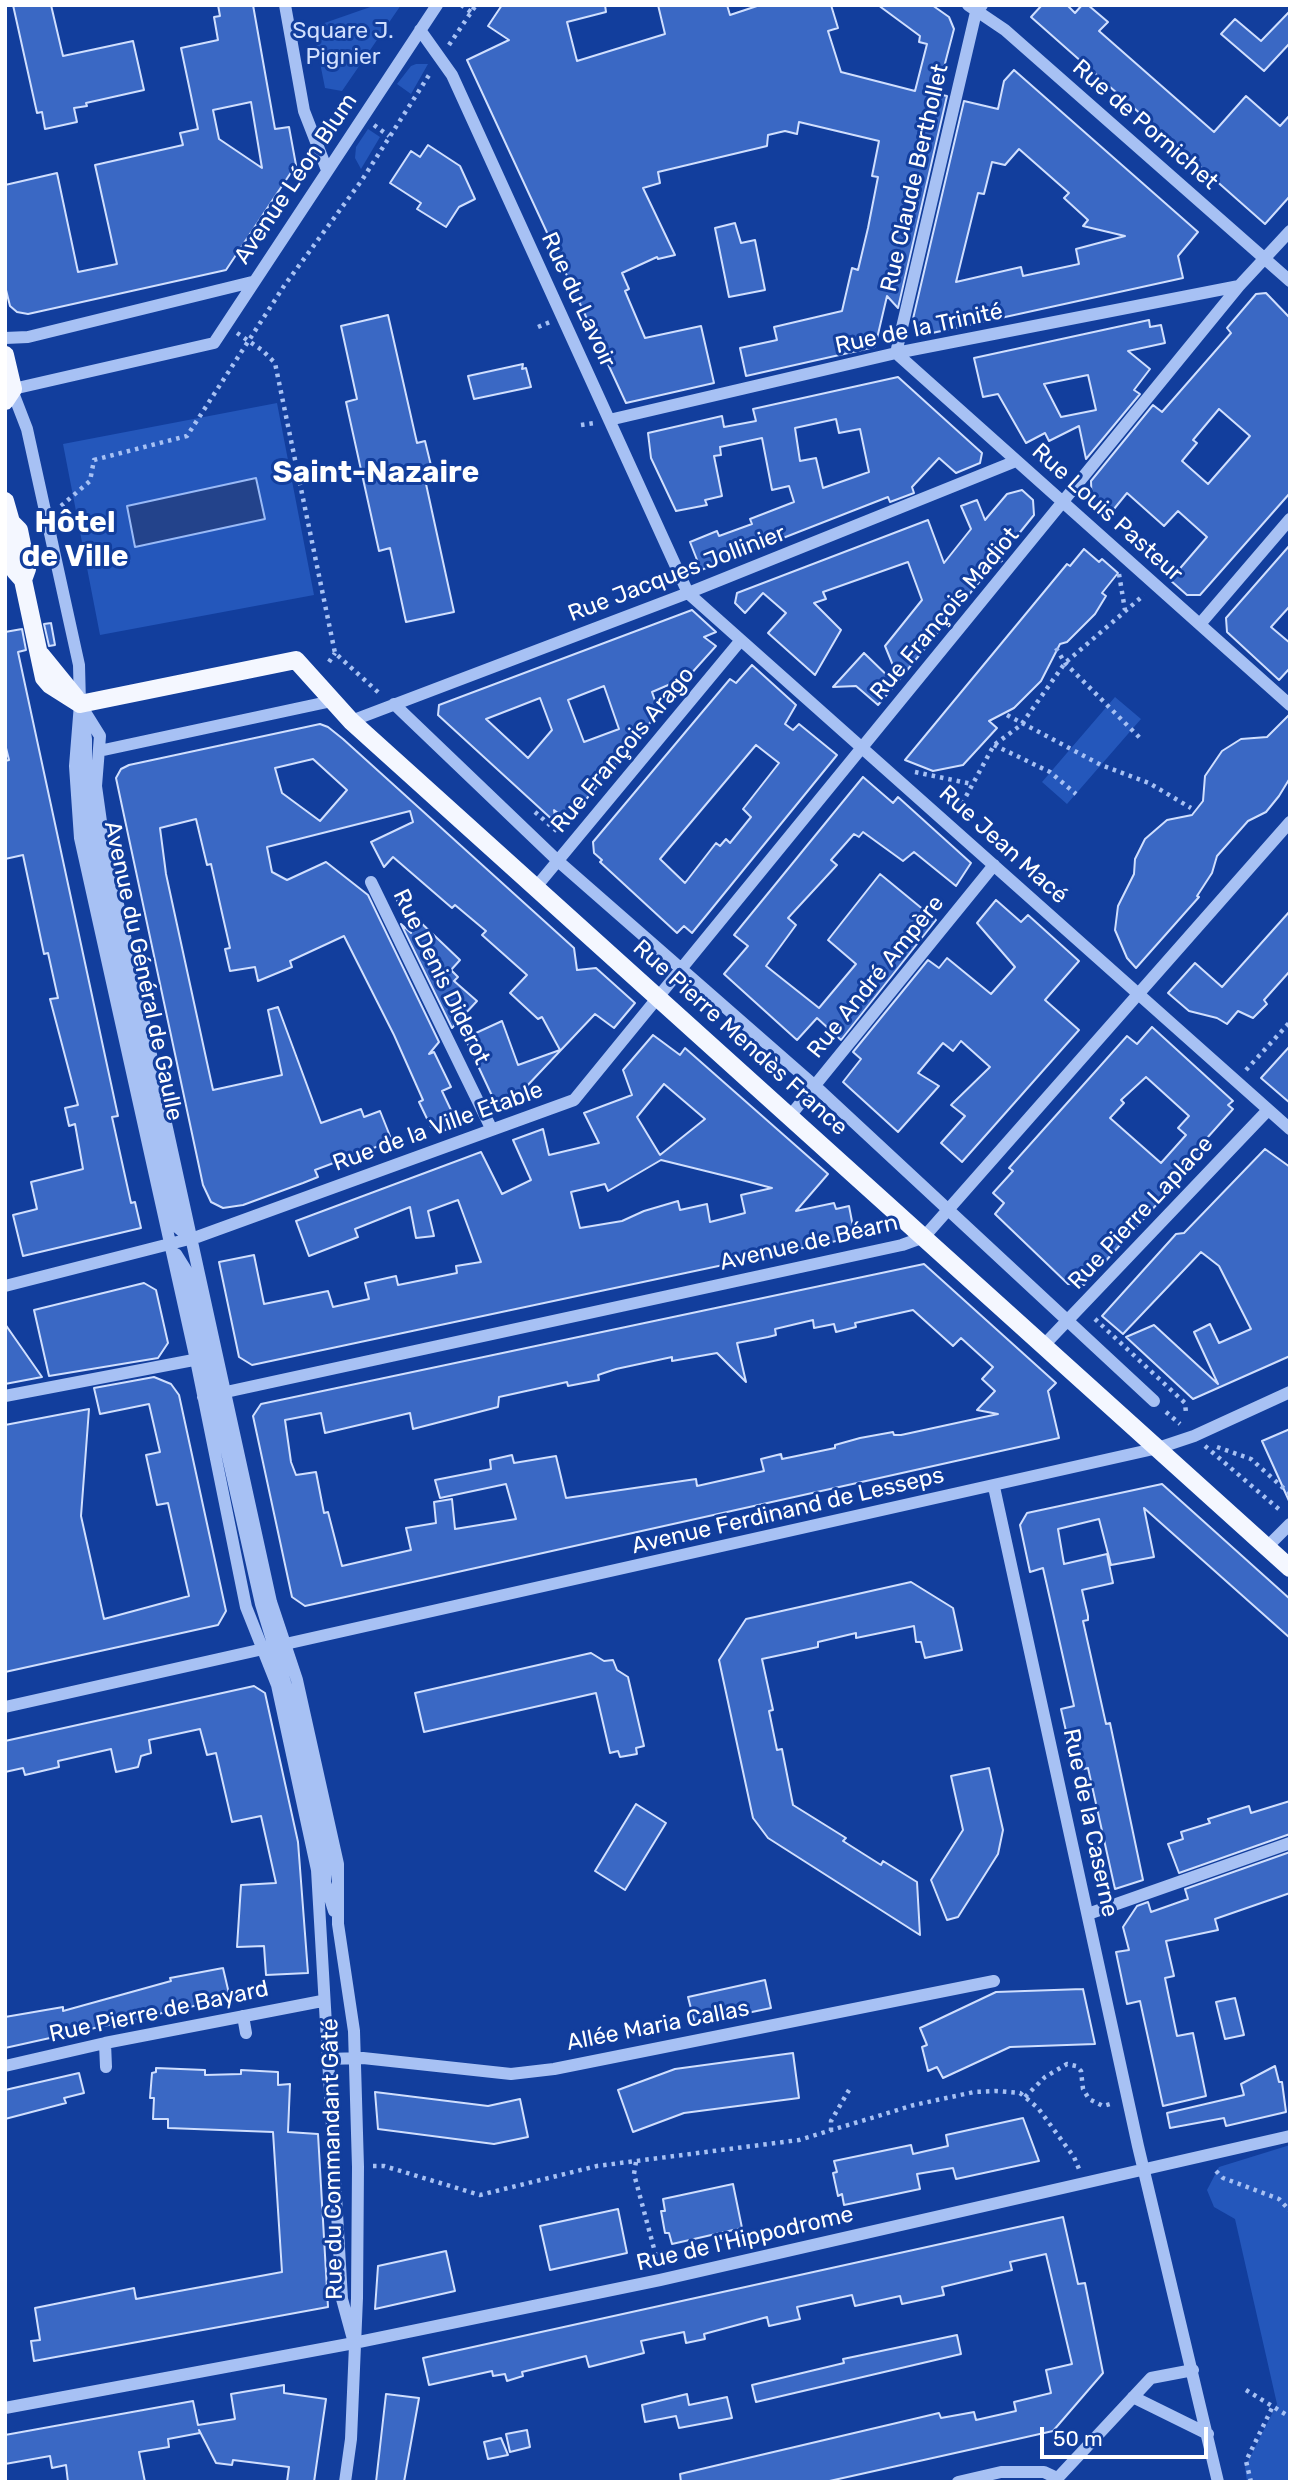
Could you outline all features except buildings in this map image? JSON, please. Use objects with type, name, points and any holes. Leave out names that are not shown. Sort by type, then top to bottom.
[{"type":"main road","points":[[5,355],[7,388]]},
{"type":"main road","points":[[5,501],[7,530],[19,530],[27,569],[15,574],[39,651],[44,678],[50,685],[80,704]]},
{"type":"main road","name":"Rue Pierre Mendès France","points":[[80,704],[296,660],[351,720],[1290,1568]]},
{"type":"street","points":[[285,5],[304,111],[327,170]]},
{"type":"street","name":"Avenue Léon Blum","points":[[7,388],[215,343],[252,282],[437,5]]},
{"type":"street","name":"Rue de Pornichet","points":[[975,7],[1005,30],[1290,281]]},
{"type":"street","name":"Rue Claude Berthollet","points":[[896,353],[975,7]]},
{"type":"street","name":"Rue du Lavoir","points":[[420,30],[441,57],[688,593]]},
{"type":"street","name":"Rue François Madiot","points":[[657,997],[1239,286],[1290,232]]},
{"type":"street","points":[[5,338],[28,337],[252,282]]},
{"type":"street","name":"Rue de la Trinité","points":[[609,420],[896,353],[1239,286]]},
{"type":"street","name":"Rue Louis Pasteur","points":[[896,353],[1290,705]]},
{"type":"street","points":[[7,388],[27,429],[79,665],[80,704]]},
{"type":"street","name":"Rue Jacques Jollinier","points":[[351,720],[688,593],[1016,461]]},
{"type":"street","points":[[1200,624],[1290,519]]},
{"type":"street","name":"Rue Jean Macé","points":[[688,593],[1290,1129]]},
{"type":"street","name":"Rue François Arago","points":[[536,887],[741,640]]},
{"type":"street","points":[[99,751],[332,701]]},
{"type":"street","name":"Avenue du Général de Gaulle","points":[[80,704],[100,736],[96,786],[103,836],[192,1239],[206,1357],[246,1607],[274,1647]]},
{"type":"street","name":"Avenue du Général de Gaulle","points":[[80,704],[86,740],[86,801],[91,835],[177,1227],[192,1239]]},
{"type":"street","name":"Avenue du Général de Gaulle","points":[[80,704],[75,766],[80,838],[171,1244],[206,1357],[271,1602],[274,1647]]},
{"type":"street","points":[[394,704],[558,862],[815,1086],[1154,1401]]},
{"type":"street","name":"Avenue de Béarn","points":[[214,1394],[902,1245],[924,1237],[1290,822]]},
{"type":"street","name":"Rue André Ampère","points":[[790,1116],[993,865]]},
{"type":"street","name":"Rue Denis Diderot","points":[[371,882],[491,1128]]},
{"type":"street","name":"Rue de la Ville Etable","points":[[5,1286],[192,1239],[574,1100],[657,997]]},
{"type":"street","name":"Rue Pierre Laplace","points":[[1044,1345],[1268,1110]]},
{"type":"street","points":[[5,1396],[206,1357]]},
{"type":"street","name":"Avenue Ferdinand de Lesseps","points":[[5,1707],[994,1487],[1158,1448],[1194,1436],[1290,1392]]},
{"type":"street","name":"Rue de la Caserne","points":[[994,1487],[1144,2168],[1218,2482]]},
{"type":"street","points":[[1267,1547],[1290,1524]]},
{"type":"street","name":"Rue du Commandant Gâté","points":[[274,1647],[338,1864],[338,1924],[356,2057],[358,2167],[354,2343],[351,2439],[345,2482]]},
{"type":"street","name":"Rue du Commandant Gâté","points":[[274,1647],[277,1685],[317,1870],[322,2001],[342,2299],[354,2343]]},
{"type":"street","points":[[1088,1914],[1290,1843]]},
{"type":"street","points":[[319,1927],[338,1924]]},
{"type":"street","name":"Allée Maria Callas","points":[[327,2059],[356,2057],[511,2074],[994,1981]]},
{"type":"street","name":"Rue Pierre de Bayard","points":[[5,2066],[106,2043],[322,2001]]},
{"type":"street","points":[[243,2016],[246,2033]]},
{"type":"street","points":[[106,2043],[106,2067]]},
{"type":"street","name":"Rue de l'Hippodrome","points":[[5,2408],[354,2343],[660,2280],[1290,2136]]},
{"type":"street","points":[[958,2482],[1001,2472],[1044,2472],[1055,2480],[1151,2378],[1193,2370]]},
{"type":"street","points":[[1133,2397],[1208,2434]]},
{"type":"path","points":[[461,5],[471,12]]},
{"type":"path","points":[[61,506],[90,481],[94,460],[187,436],[476,5]]},
{"type":"path","points":[[373,125],[389,136]]},
{"type":"path","points":[[248,342],[262,349],[275,363],[335,653],[362,681],[394,704]]},
{"type":"path","points":[[1118,568],[1125,611]]},
{"type":"path","points":[[958,811],[994,745],[1021,725],[1065,663],[1146,593]]},
{"type":"path","points":[[1056,648],[1065,663],[1142,740]]},
{"type":"path","points":[[329,662],[335,653]]},
{"type":"path","points":[[1007,715],[1021,725],[1072,747],[1101,765],[1150,783],[1191,808]]},
{"type":"path","points":[[994,745],[1050,772],[1076,794]]},
{"type":"path","points":[[915,772],[972,785]]},
{"type":"path","points":[[1236,1081],[1290,1022]]},
{"type":"path","points":[[1095,1319],[1185,1403],[1186,1413]]},
{"type":"path","points":[[1154,1401],[1290,1518]]},
{"type":"path","points":[[1217,1447],[1251,1459],[1290,1494]]},
{"type":"path","points":[[1025,2097],[1045,2077],[1067,2064],[1076,2066],[1081,2071],[1089,2099],[1103,2106],[1110,2104]]},
{"type":"path","points":[[831,2130],[831,2121],[849,2090]]},
{"type":"path","points":[[358,2167],[384,2166],[480,2195],[597,2166],[799,2140],[914,2105],[974,2092],[1020,2093],[1038,2108],[1074,2157]]},
{"type":"path","points":[[636,2162],[634,2174],[656,2256]]},
{"type":"path","points":[[1216,2171],[1223,2178],[1279,2199],[1290,2211]]},
{"type":"path","points":[[1246,2390],[1290,2417]]},
{"type":"path","points":[[1251,2482],[1246,2461],[1273,2406]]},
{"type":"green space","name":"Square J. Pignier","points":[[376,5],[401,5],[342,91],[325,88],[313,27]]},
{"type":"green space","points":[[428,64],[411,94],[397,84],[411,66]]},
{"type":"green space","points":[[368,129],[380,137],[361,169],[355,158],[356,147]]},
{"type":"green space","points":[[277,403],[314,595],[100,635],[63,444]]},
{"type":"green space","points":[[1115,697],[1141,719],[1067,804],[1042,782]]},
{"type":"green space","points":[[1290,2145],[1290,2482],[1247,2482],[1245,2467],[1277,2404],[1235,2219],[1214,2207],[1207,2190],[1219,2167]]},
{"type":"shaded area","points":[[256,478],[265,519],[135,547],[127,506]]},
{"type":"district","name":"Saint-Nazaire","points":[[376,473]]},
{"type":"district","name":"Hôtel de Ville","points":[[75,540]]}]
